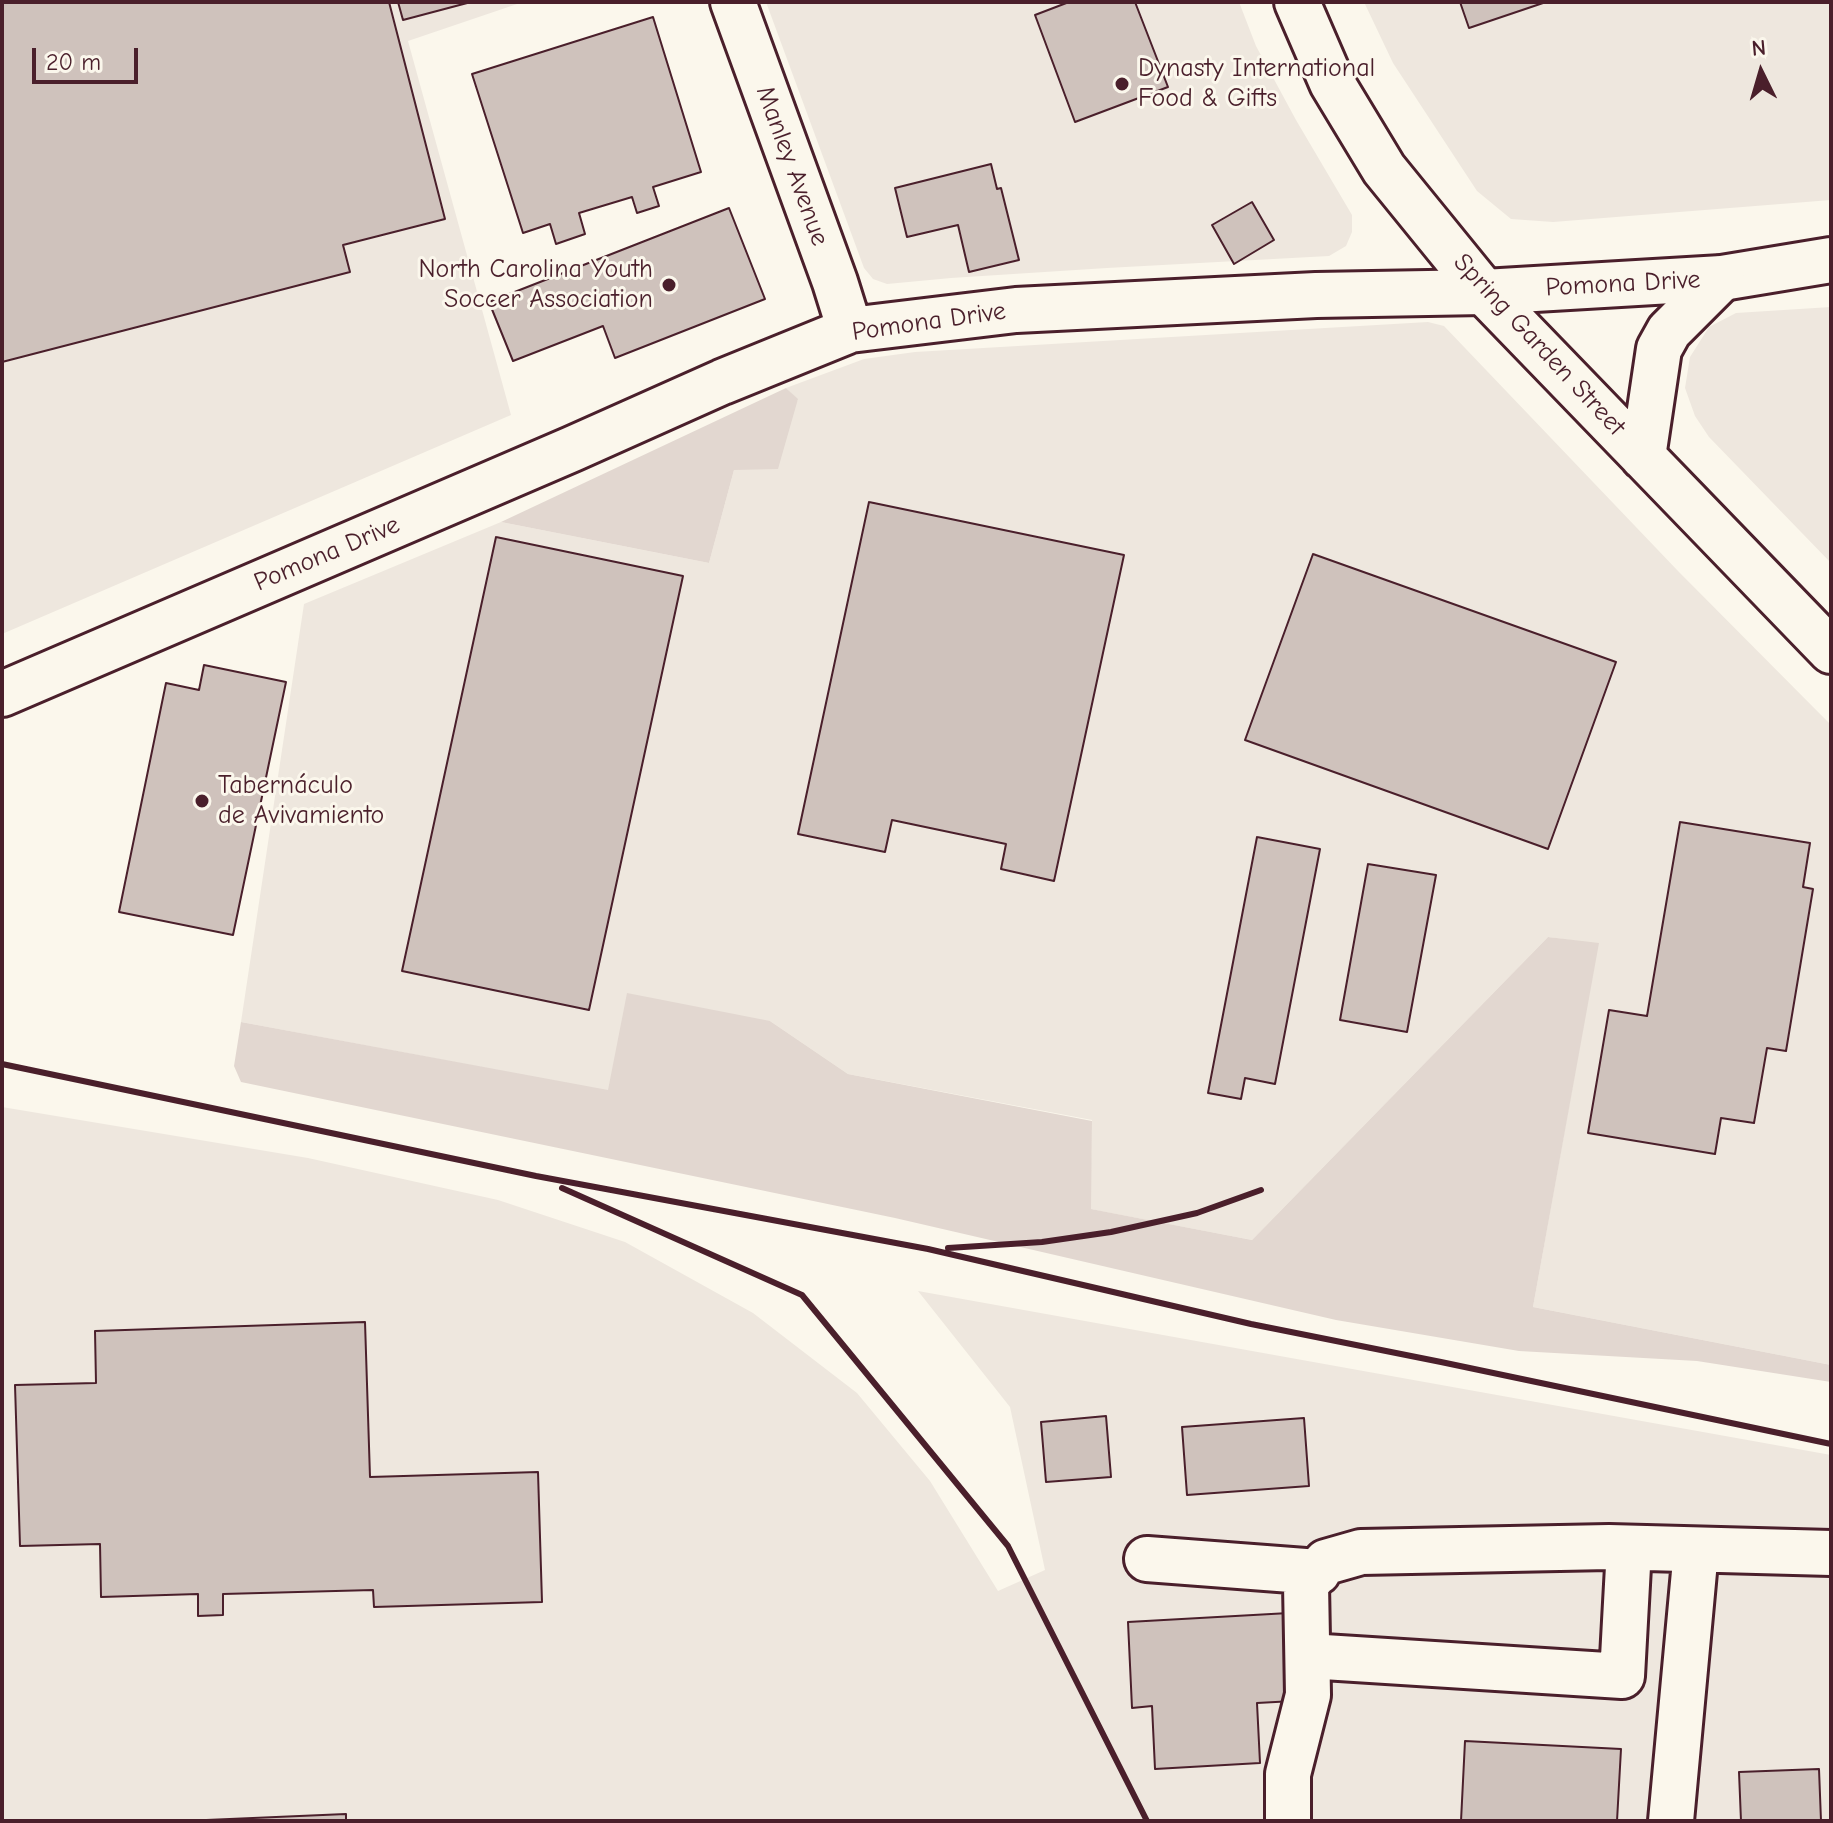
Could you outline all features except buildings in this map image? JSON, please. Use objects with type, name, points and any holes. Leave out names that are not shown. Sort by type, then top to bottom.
[{"type":"street","name":"Manley Avenue","points":[[733,2],[850,330]]},
{"type":"street","name":"Spring Garden Street","points":[[1297,2],[1332,83],[1384,169],[1484,292],[1831,651]]},
{"type":"street","name":"Pomona Drive","points":[[2,694],[722,382],[850,330],[1016,310],[1316,295],[1484,292],[1722,278],[1831,260]]},
{"type":"street","points":[[1643,457],[1659,349],[1669,331],[1722,278]]},
{"type":"street","points":[[1288,1821],[1288,1774],[1308,1695],[1306,1584],[1326,1562],[1361,1552],[1609,1547],[1831,1553]]},
{"type":"street","points":[[1308,1656],[1622,1676],[1629,1548]]},
{"type":"street","points":[[1671,1821],[1696,1550]]},
{"type":"street","points":[[1147,1559],[1318,1572]]},
{"type":"shaded area","points":[[2,2],[523,2],[408,41],[511,415],[2,634]]},
{"type":"shaded area","points":[[766,2],[1239,2],[1256,46],[1352,215],[1352,232],[1346,246],[1329,256],[887,284],[873,279],[864,268]]},
{"type":"shaded area","points":[[1364,2],[1831,2],[1831,200],[1553,222],[1511,219],[1477,191],[1393,63]]},
{"type":"shaded area","points":[[1831,307],[1831,563],[1709,437],[1695,416],[1685,388],[1690,357],[1709,327],[1736,313]]},
{"type":"shaded area","points":[[1428,322],[1444,326],[1678,571],[1831,725],[1831,1365],[1533,1307],[1598,944],[1548,937],[1252,1240],[1090,1209],[1092,1120],[848,1074],[770,1021],[609,1091],[241,1022],[304,604],[501,522],[709,563],[734,470],[798,400],[786,388],[864,359],[915,352]]},
{"type":"shaded area","points":[[786,388],[798,399],[778,469],[734,470],[709,563],[501,522]]},
{"type":"shaded area","points":[[1548,937],[1599,943],[1533,1307],[1831,1365],[1831,1382],[1697,1361],[1519,1351],[1336,1320],[895,1218],[241,1082],[234,1066],[241,1022],[608,1090],[627,993],[770,1021],[848,1074],[1092,1121],[1091,1209],[1252,1240]]},
{"type":"shaded area","points":[[2,1107],[308,1158],[498,1200],[625,1242],[753,1313],[857,1393],[930,1481],[998,1591],[1045,1570],[1010,1407],[918,1291],[1831,1455],[1831,1821],[2,1821]]},
{"type":"railway","points":[[2,1064],[536,1176],[928,1249],[1251,1324],[1831,1444]]},
{"type":"railway","points":[[562,1188],[802,1295],[1008,1546],[1147,1821]]},
{"type":"railway","points":[[948,1248],[1042,1242],[1111,1232],[1197,1213],[1261,1190]]},
{"type":"place","name":"Dynasty International Food & Gifts","points":[[1122,84]]},
{"type":"place","name":"North Carolina Youth Soccer Association","points":[[669,285]]},
{"type":"place","name":"Tabernáculo de Avivamiento","points":[[202,801]]}]
